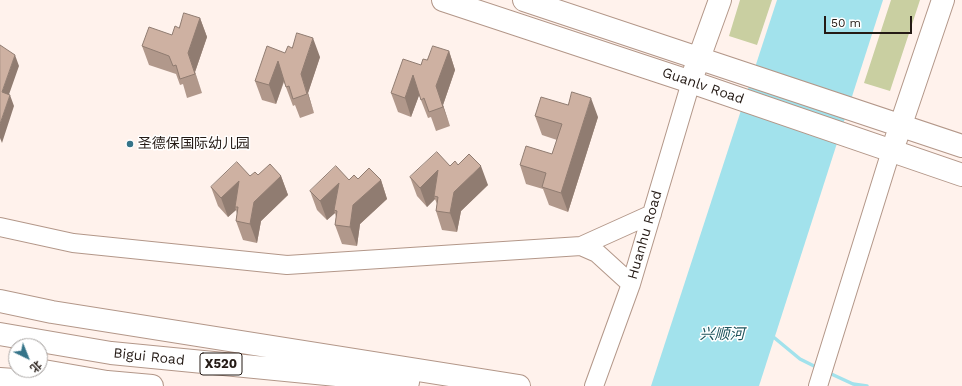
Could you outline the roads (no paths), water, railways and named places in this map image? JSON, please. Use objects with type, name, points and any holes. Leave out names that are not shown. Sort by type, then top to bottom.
[{"type":"main road","name":"Guanlv Road","points":[[443,0],[962,174]]},
{"type":"main road","name":"Guanlv Road","points":[[524,0],[962,146]]},
{"type":"main road","points":[[691,82],[720,0]]},
{"type":"main road","points":[[891,151],[943,0]]},
{"type":"main road","points":[[0,301],[52,312],[520,386]]},
{"type":"main road","name":"Bigui Road","points":[[0,334],[112,353],[442,386]]},
{"type":"main road","name":"Bigui Road","points":[[48,372],[107,382],[152,386]]},
{"type":"main road","points":[[0,379],[105,386]]},
{"type":"street","name":"Huanhu Road","points":[[594,386],[631,284],[691,82]]},
{"type":"street","points":[[821,375],[891,151]]},
{"type":"street","points":[[0,228],[73,243],[287,265],[581,246],[652,214]]},
{"type":"street","points":[[581,246],[597,253],[631,284]]},
{"type":"water","name":"兴顺河","points":[[777,0],[883,0],[759,386],[651,386]]},
{"type":"waterway","points":[[771,335],[800,359],[818,368]]},
{"type":"waterway","points":[[827,372],[853,384],[867,386]]},
{"type":"place","name":"圣德保国际幼儿园","points":[[130,144]]}]
